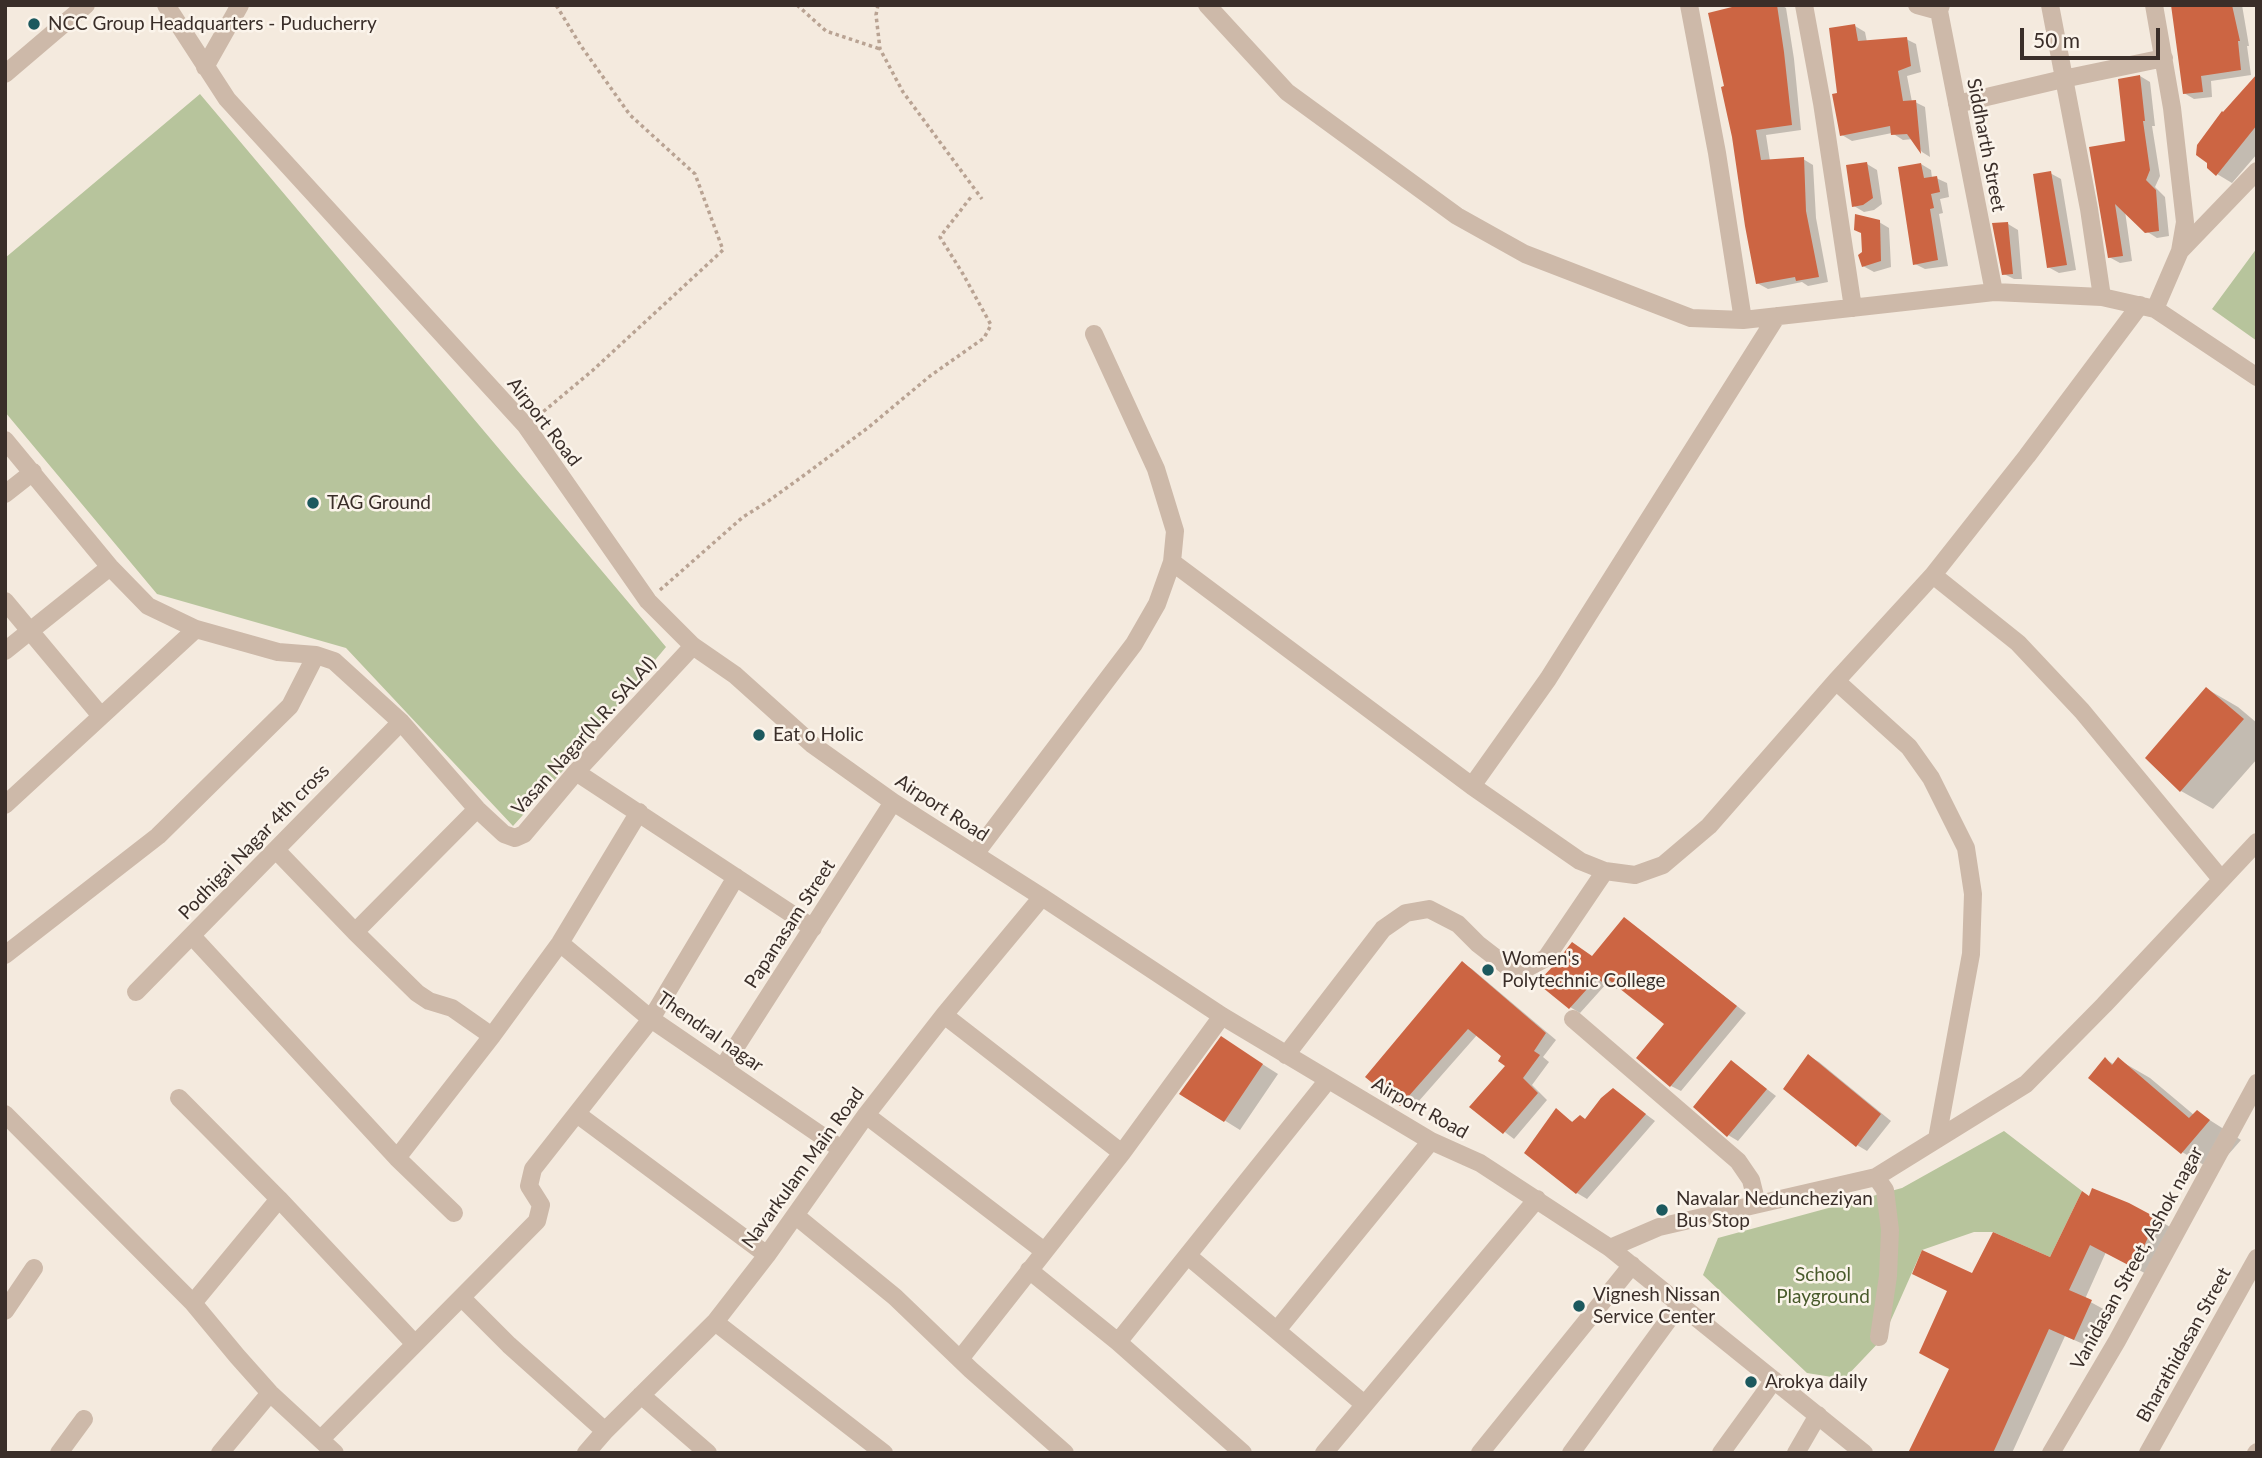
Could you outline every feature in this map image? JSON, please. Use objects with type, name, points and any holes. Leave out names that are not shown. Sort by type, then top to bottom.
[{"type":"street","points":[[5,74],[86,5]]},
{"type":"street","name":"Airport Road","points":[[166,5],[227,99],[526,426],[648,601],[694,646],[735,675],[813,745],[893,802],[1222,1016],[1431,1141],[1480,1163],[1610,1248],[1864,1453]]},
{"type":"street","points":[[205,67],[240,5]]},
{"type":"street","points":[[1207,5],[1287,92],[1457,216],[1525,254],[1691,318],[1744,320],[1994,292],[2102,297],[2147,307],[2257,377]]},
{"type":"street","points":[[1689,5],[1717,153],[1744,320]]},
{"type":"street","points":[[1804,5],[1822,103],[1853,308]]},
{"type":"street","points":[[1917,5],[1940,8]]},
{"type":"street","points":[[2050,5],[2089,209],[2102,297]]},
{"type":"street","points":[[2154,5],[2172,108],[2185,222],[2180,251]]},
{"type":"street","name":"Siddharth Street","points":[[1940,8],[1994,292]]},
{"type":"street","points":[[1957,104],[2164,58]]},
{"type":"street","points":[[1172,562],[1472,786],[1580,861],[1605,871],[1635,875],[1663,865],[1709,826],[1933,575],[2147,307],[2180,251],[2257,171]]},
{"type":"street","points":[[1472,786],[1548,679],[1777,316]]},
{"type":"street","points":[[975,854],[1133,644],[1157,604],[1172,562],[1175,531],[1156,469],[1094,334]]},
{"type":"street","name":"Vasan Nagar(N.R. SALAI)","points":[[5,440],[110,567],[148,606],[196,628],[278,652],[316,655],[334,661],[401,722],[477,809],[504,834],[515,838],[524,834],[576,772],[694,646]]},
{"type":"street","points":[[5,494],[33,472]]},
{"type":"street","points":[[5,651],[110,567]]},
{"type":"street","points":[[1933,575],[2018,643],[2037,663],[2082,711],[2221,879]]},
{"type":"street","points":[[5,601],[101,716]]},
{"type":"street","points":[[5,805],[196,628]]},
{"type":"street","points":[[5,955],[158,836],[290,706],[316,655]]},
{"type":"street","points":[[1836,681],[1909,747],[1931,778],[1966,848],[1973,894],[1971,954],[1937,1139]]},
{"type":"street","name":"Podhigai Nagar 4th cross","points":[[136,992],[401,722]]},
{"type":"street","points":[[576,772],[813,928]]},
{"type":"street","name":"Papanasam Street","points":[[723,1067],[893,802]]},
{"type":"street","points":[[355,932],[477,809]]},
{"type":"street","points":[[397,1158],[560,943],[639,812]]},
{"type":"street","points":[[1610,1248],[1659,1227],[1876,1177],[2026,1084],[2257,842]]},
{"type":"street","points":[[276,850],[416,993],[429,1001],[452,1008],[492,1036]]},
{"type":"street","points":[[1286,1055],[1383,929],[1406,913],[1429,909],[1458,924],[1509,968],[1527,968],[1546,958],[1605,871]]},
{"type":"street","points":[[321,1439],[537,1221],[541,1205],[528,1186],[533,1169],[651,1019],[736,877]]},
{"type":"street","name":"Navarkulam Main Road","points":[[586,1453],[715,1322],[796,1216],[866,1115],[944,1015],[1042,897]]},
{"type":"street","points":[[192,936],[397,1158],[454,1213]]},
{"type":"street","name":"Thendral nagar","points":[[560,943],[651,1019],[841,1149]]},
{"type":"street","points":[[944,1015],[1122,1153]]},
{"type":"street","points":[[960,1359],[1122,1153],[1222,1016]]},
{"type":"street","points":[[1573,1019],[1738,1161],[1751,1180],[1757,1204]]},
{"type":"street","points":[[1118,1342],[1328,1080]]},
{"type":"street","name":"Vanidasan Street, Ashok nagar","points":[[2051,1453],[2117,1340],[2257,1083]]},
{"type":"street","points":[[179,1098],[279,1199],[415,1344]]},
{"type":"street","points":[[5,1114],[193,1303],[270,1393],[335,1453]]},
{"type":"street","points":[[577,1114],[767,1255]]},
{"type":"street","points":[[866,1115],[1044,1251]]},
{"type":"street","points":[[1276,1330],[1431,1141]]},
{"type":"street","points":[[1876,1177],[1885,1190],[1890,1230],[1888,1276],[1879,1337]]},
{"type":"street","points":[[193,1303],[279,1199]]},
{"type":"street","points":[[1324,1453],[1537,1199]]},
{"type":"street","points":[[796,1216],[895,1297],[1065,1453]]},
{"type":"street","points":[[1188,1256],[1364,1404]]},
{"type":"street","name":"Bharathidasan Street","points":[[2148,1453],[2257,1258]]},
{"type":"street","points":[[1480,1453],[1632,1265]]},
{"type":"street","points":[[5,1311],[34,1268]]},
{"type":"street","points":[[1029,1270],[1118,1342],[1243,1453]]},
{"type":"street","points":[[462,1298],[509,1345],[605,1431]]},
{"type":"street","points":[[1571,1453],[1680,1304]]},
{"type":"street","points":[[715,1322],[884,1453]]},
{"type":"street","points":[[1721,1453],[1774,1380]]},
{"type":"street","points":[[220,1453],[270,1393]]},
{"type":"street","points":[[641,1395],[708,1453]]},
{"type":"street","points":[[1796,1453],[1818,1415]]},
{"type":"street","points":[[59,1453],[84,1419]]},
{"type":"path","points":[[526,426],[592,372],[723,250],[695,174],[630,115],[581,46],[556,5]]},
{"type":"path","points":[[797,5],[826,31],[880,49]]},
{"type":"path","points":[[878,5],[876,15],[880,49],[904,92],[982,199]]},
{"type":"path","points":[[648,601],[743,517],[869,427],[930,376],[984,338],[991,324],[940,237],[971,197]]},
{"type":"green space","name":"TAG Ground","points":[[200,94],[666,647],[569,764],[513,826],[346,648],[157,594],[5,412],[5,258]]},
{"type":"green space","points":[[2257,248],[2257,341],[2212,309]]},
{"type":"green space","name":"School Playground","points":[[2004,1131],[2082,1191],[2050,1257],[1993,1232],[1974,1232],[1922,1250],[1883,1338],[1844,1379],[1807,1373],[1703,1275],[1718,1238],[1902,1188]]},
{"type":"building","points":[[1740,5],[1777,5],[1792,125],[1756,130],[1761,160],[1804,157],[1806,211],[1819,277],[1796,281],[1795,277],[1756,284],[1721,87],[1724,86],[1708,13]]},
{"type":"building","points":[[2171,5],[2232,5],[2240,41],[2241,70],[2201,76],[2203,92],[2183,94]]},
{"type":"building","points":[[1855,24],[1858,41],[1907,37],[1911,66],[1898,71],[1903,101],[1916,100],[1921,154],[1907,134],[1891,135],[1890,126],[1840,136],[1832,94],[1837,93],[1829,28]]},
{"type":"building","points":[[2257,74],[2257,125],[2216,176],[2207,168],[2207,163],[2196,155],[2197,145],[2222,111]]},
{"type":"building","points":[[2140,75],[2150,170],[2146,180],[2156,190],[2159,231],[2145,233],[2115,204],[2123,256],[2108,258],[2089,147],[2125,141],[2118,79]]},
{"type":"building","points":[[1867,162],[1873,198],[1863,205],[1852,207],[1846,165]]},
{"type":"building","points":[[1921,163],[1924,178],[1937,176],[1940,192],[1931,194],[1934,208],[1930,209],[1938,260],[1913,265],[1898,167]]},
{"type":"building","points":[[2051,171],[2067,265],[2047,268],[2033,174]]},
{"type":"building","points":[[1855,214],[1880,220],[1881,261],[1862,267],[1858,255],[1862,252],[1861,233],[1854,230]]},
{"type":"building","points":[[2008,222],[2013,274],[2002,275],[1992,223]]},
{"type":"building","points":[[2206,687],[2244,719],[2180,792],[2145,758]]},
{"type":"building","points":[[1624,917],[1737,1006],[1670,1087],[1636,1058],[1664,1024],[1609,980],[1606,985],[1597,978],[1569,1009],[1537,983],[1572,942],[1592,956]]},
{"type":"building","points":[[1462,961],[1546,1033],[1534,1051],[1540,1055],[1523,1078],[1538,1093],[1503,1134],[1469,1107],[1505,1066],[1498,1061],[1501,1056],[1468,1029],[1400,1106],[1365,1077]]},
{"type":"building","points":[[1221,1036],[1263,1064],[1224,1122],[1179,1094]]},
{"type":"building","points":[[1808,1054],[1881,1114],[1856,1147],[1783,1089]]},
{"type":"building","points":[[2105,1057],[2112,1065],[2118,1057],[2189,1118],[2197,1110],[2210,1120],[2181,1154],[2088,1078]]},
{"type":"building","points":[[1731,1060],[1767,1089],[1727,1137],[1693,1107]]},
{"type":"building","points":[[1613,1088],[1646,1114],[1576,1194],[1524,1153],[1556,1108],[1572,1122],[1580,1115],[1585,1119],[1601,1098]]},
{"type":"building","points":[[2092,1188],[2157,1218],[2134,1268],[2090,1245],[2069,1290],[2092,1300],[2074,1340],[2049,1329],[1993,1453],[1908,1453],[1949,1369],[1919,1353],[1947,1291],[1912,1274],[1922,1250],[1972,1273],[1993,1232],[2050,1257],[2082,1191],[2089,1196]]},
{"type":"place","name":"NCC Group Headquarters - Puducherry","points":[[34,24]]},
{"type":"place","name":"TAG Ground","points":[[313,503]]},
{"type":"place","name":"Eat o Holic","points":[[759,735]]},
{"type":"place","name":"Women's Polytechnic College","points":[[1488,970]]},
{"type":"place","name":"Navalar Neduncheziyan Bus Stop","points":[[1662,1210]]},
{"type":"place","name":"Vignesh Nissan Service Center","points":[[1579,1306]]},
{"type":"place","name":"Arokya daily","points":[[1751,1382]]}]
